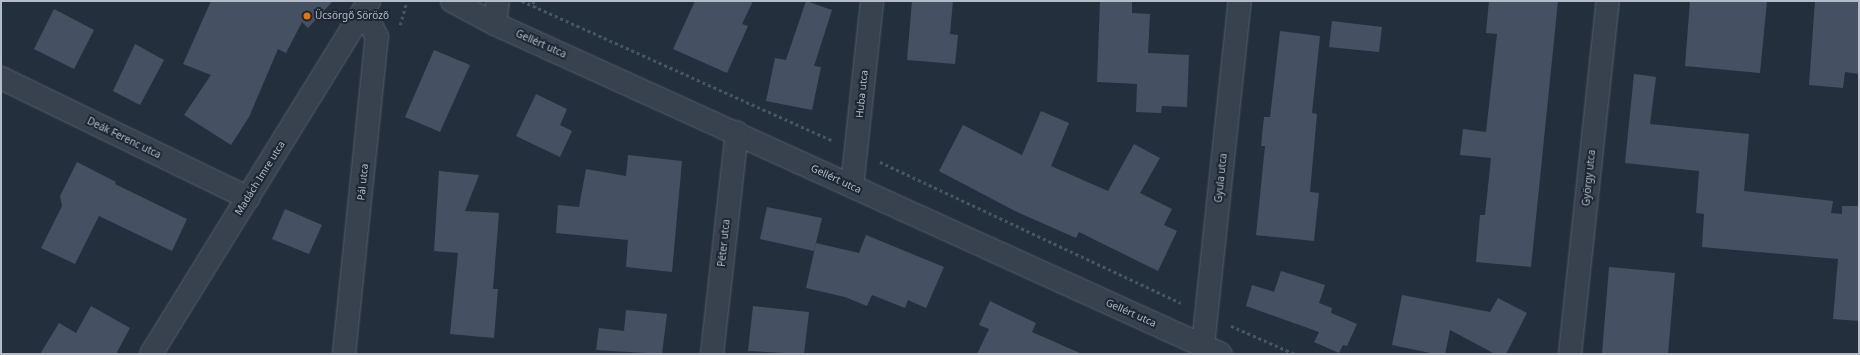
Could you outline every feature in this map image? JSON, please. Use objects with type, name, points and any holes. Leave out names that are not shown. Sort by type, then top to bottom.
[{"type":"street","name":"Gellért utca","points":[[452,1],[495,24],[737,132],[1209,351]]},
{"type":"street","points":[[495,24],[498,1]]},
{"type":"street","name":"Huba utca","points":[[852,186],[872,1]]},
{"type":"street","name":"Gyula utca","points":[[1209,351],[1206,315],[1240,1]]},
{"type":"street","name":"György utca","points":[[1570,354],[1608,1]]},
{"type":"street","name":"Madách Imre utca","points":[[152,354],[364,9]]},
{"type":"street","name":"Pál utca","points":[[344,354],[378,37],[364,9]]},
{"type":"street","name":"Deák Ferenc utca","points":[[1,78],[248,198]]},
{"type":"street","name":"Péter utca","points":[[712,354],[737,132]]},
{"type":"path","points":[[522,1],[856,151],[1206,315],[1295,354]]},
{"type":"path","points":[[533,1],[536,7]]},
{"type":"building","points":[[211,1],[333,1],[308,28],[302,22],[286,53],[278,49],[249,117],[231,145],[184,115],[211,75],[183,64]]},
{"type":"building","points":[[695,1],[753,1],[742,24],[748,26],[727,73],[673,49]]},
{"type":"building","points":[[806,1],[832,10],[814,66],[821,67],[812,110],[766,101],[775,58],[786,60]]},
{"type":"building","points":[[912,1],[953,1],[950,34],[958,35],[955,64],[907,60]]},
{"type":"building","points":[[1100,1],[1132,1],[1132,13],[1150,14],[1148,53],[1189,55],[1187,107],[1162,106],[1161,113],[1136,112],[1137,84],[1097,82]]},
{"type":"building","points":[[1489,1],[1558,1],[1531,267],[1476,262],[1480,215],[1485,215],[1491,158],[1460,155],[1463,129],[1486,132],[1497,34],[1486,33]]},
{"type":"building","points":[[1690,1],[1767,1],[1760,73],[1685,66]]},
{"type":"building","points":[[1815,1],[1859,1],[1859,74],[1845,72],[1843,88],[1809,85]]},
{"type":"building","points":[[54,9],[94,30],[74,69],[34,49]]},
{"type":"building","points":[[1332,21],[1382,27],[1379,52],[1329,47]]},
{"type":"building","points":[[1280,31],[1320,36],[1312,113],[1317,114],[1310,192],[1319,193],[1314,241],[1256,235],[1265,146],[1261,146],[1264,117],[1270,117]]},
{"type":"building","points":[[135,44],[164,60],[140,105],[113,91]]},
{"type":"building","points":[[434,50],[470,65],[440,132],[405,117]]},
{"type":"building","points":[[1634,74],[1656,77],[1650,124],[1749,134],[1744,191],[1833,201],[1831,213],[1842,214],[1842,206],[1859,206],[1859,321],[1833,319],[1838,259],[1702,247],[1704,214],[1696,213],[1699,171],[1625,163]]},
{"type":"building","points":[[536,94],[567,109],[560,125],[572,131],[560,157],[516,136]]},
{"type":"building","points":[[1041,111],[1069,123],[1051,166],[1108,191],[1134,144],[1160,158],[1140,193],[1172,209],[1164,225],[1177,231],[1158,271],[1079,232],[1076,238],[1015,211],[939,171],[963,125],[1022,155]]},
{"type":"building","points":[[628,155],[682,161],[672,272],[626,267],[628,240],[556,233],[558,205],[579,207],[586,169],[626,176]]},
{"type":"building","points":[[77,162],[116,182],[115,184],[187,219],[172,251],[99,216],[75,264],[41,248],[62,206],[60,196]]},
{"type":"building","points":[[439,171],[479,175],[465,211],[499,213],[493,289],[498,289],[494,338],[450,334],[458,253],[434,251]]},
{"type":"building","points":[[767,207],[822,218],[814,251],[760,239]]},
{"type":"building","points":[[285,209],[322,225],[309,254],[272,239]]},
{"type":"building","points":[[866,235],[944,267],[926,308],[908,300],[905,308],[872,295],[867,306],[845,297],[806,288],[816,243],[859,253]]},
{"type":"building","points":[[1609,267],[1675,273],[1668,354],[1602,354]]},
{"type":"building","points":[[1281,271],[1325,285],[1319,303],[1332,308],[1331,313],[1357,324],[1347,346],[1343,345],[1339,353],[1314,342],[1319,332],[1246,306],[1252,285],[1274,292]]},
{"type":"building","points":[[1402,295],[1490,312],[1498,298],[1527,313],[1506,354],[1495,354],[1450,330],[1445,354],[1435,354],[1392,345]]},
{"type":"building","points":[[990,301],[1036,323],[1032,332],[1082,354],[977,354],[989,329],[979,325]]},
{"type":"building","points":[[91,306],[130,328],[116,354],[40,354],[59,323],[76,333]]},
{"type":"building","points":[[753,306],[809,312],[804,354],[748,351]]},
{"type":"building","points":[[626,310],[667,314],[662,354],[596,350],[599,328],[624,331]]},
{"type":"place","name":"Ücsörgő Söröző","points":[[307,16]]}]
